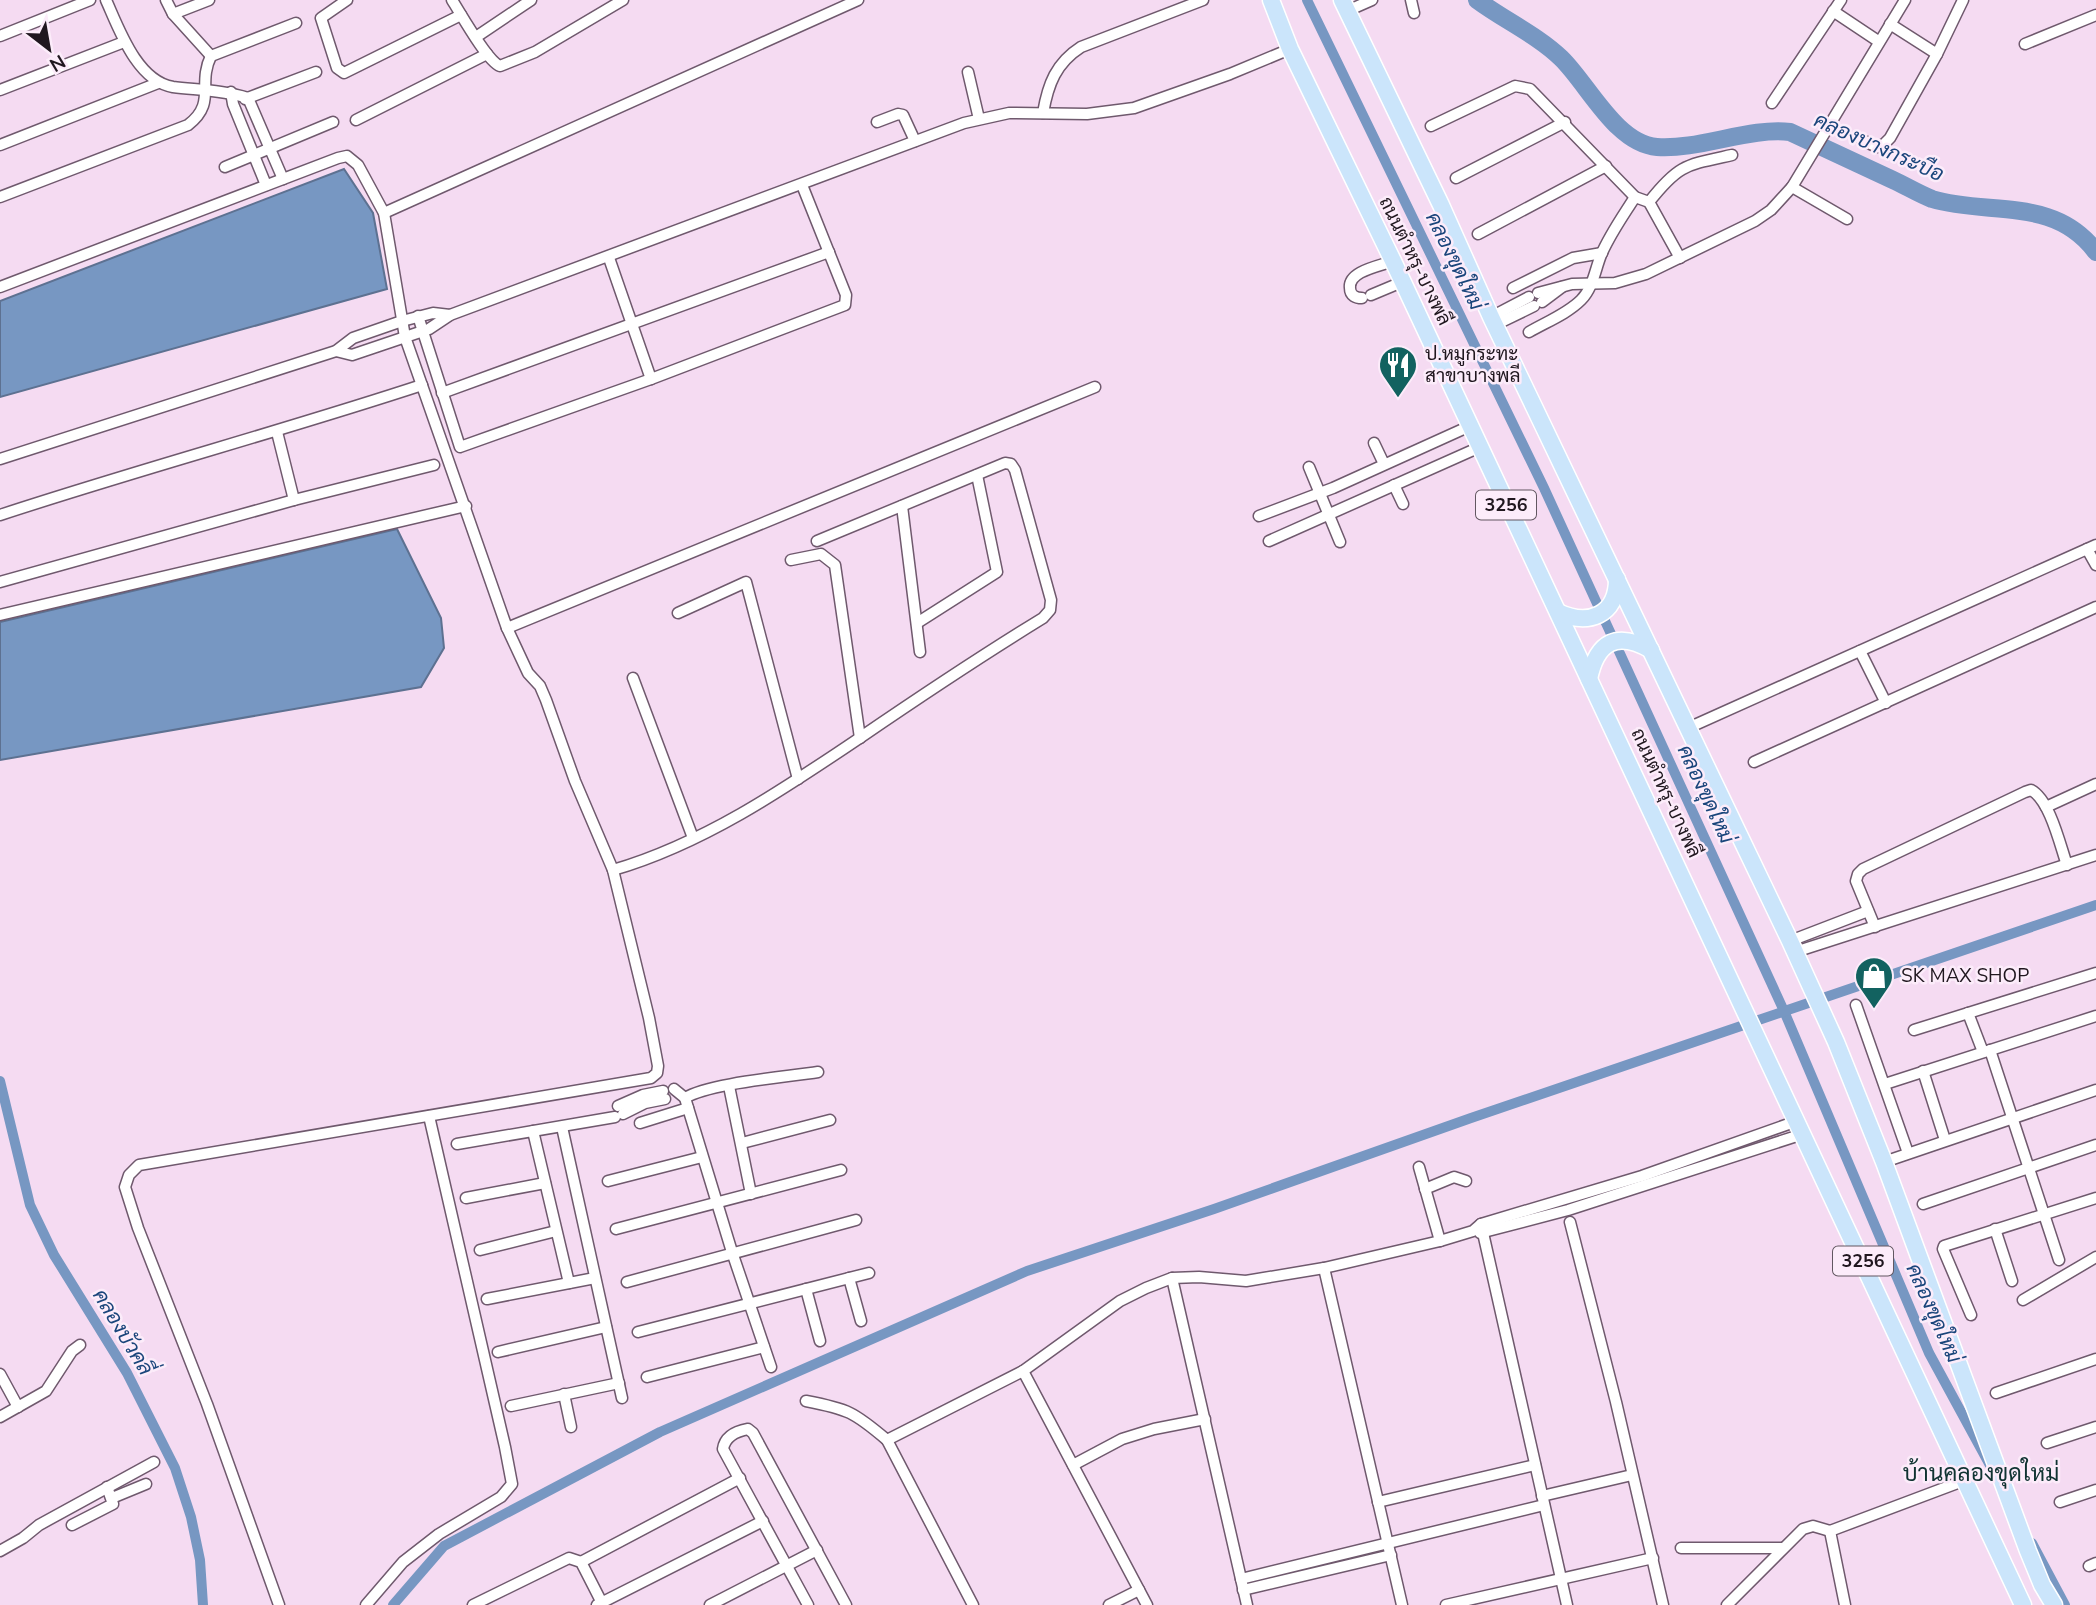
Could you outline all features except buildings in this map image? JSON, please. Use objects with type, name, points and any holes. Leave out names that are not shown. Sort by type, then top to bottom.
[{"type":"main road","name":"ถนนตำหรุ-บางพลี","points":[[1270,0],[1290,49],[1393,261],[1745,1009],[2022,1605]]},
{"type":"main road","name":"3256","points":[[1344,6],[1441,205],[1493,321],[1825,1019],[1884,1162],[2051,1605]]},
{"type":"main road","points":[[1558,612],[1583,619],[1601,613],[1612,604],[1617,593],[1617,579]]},
{"type":"main road","points":[[1589,679],[1592,664],[1600,650],[1607,645],[1623,638],[1638,642],[1651,650]]},
{"type":"street","points":[[0,36],[90,0]]},
{"type":"street","points":[[106,0],[124,42],[158,83],[231,92],[248,98],[283,179]]},
{"type":"street","points":[[166,0],[173,14],[211,56]]},
{"type":"street","points":[[173,14],[209,0]]},
{"type":"street","points":[[347,0],[321,18],[337,68],[344,73],[461,15]]},
{"type":"street","points":[[452,0],[494,64],[500,66],[547,45],[622,0]]},
{"type":"street","points":[[476,37],[531,0]]},
{"type":"street","points":[[384,213],[858,0]]},
{"type":"street","points":[[1043,113],[1047,89],[1058,67],[1070,54],[1203,0]]},
{"type":"street","points":[[1344,6],[1372,0]]},
{"type":"street","points":[[1411,0],[1414,13]]},
{"type":"street","points":[[1772,103],[1841,0]]},
{"type":"street","points":[[1493,321],[1562,287],[1592,282],[1615,283],[1646,274],[1755,221],[1772,210],[1792,187],[1905,0]]},
{"type":"street","points":[[1862,140],[1877,147],[1884,144],[1937,54],[1963,0]]},
{"type":"street","points":[[1833,11],[1878,41]]},
{"type":"street","points":[[2025,44],[2096,15]]},
{"type":"street","points":[[0,197],[188,125],[202,112],[205,99],[204,73],[211,56],[296,23]]},
{"type":"street","points":[[1889,24],[1937,54]]},
{"type":"street","points":[[0,90],[124,42]]},
{"type":"street","points":[[336,351],[352,355],[437,326],[450,315],[979,119],[1009,113],[1087,114],[1134,108],[1230,74],[1290,49]]},
{"type":"street","points":[[356,120],[487,54]]},
{"type":"street","points":[[233,104],[316,72]]},
{"type":"street","points":[[968,72],[979,119]]},
{"type":"street","points":[[0,145],[158,83]]},
{"type":"street","points":[[1431,126],[1515,86],[1530,89],[1635,197],[1649,202],[1680,258]]},
{"type":"street","points":[[231,92],[233,104],[266,185]]},
{"type":"street","points":[[877,122],[898,114],[903,116],[915,141]]},
{"type":"street","points":[[225,167],[333,122]]},
{"type":"street","points":[[1456,178],[1565,122]]},
{"type":"street","points":[[1649,202],[1665,181],[1681,169],[1690,164],[1732,155]]},
{"type":"street","points":[[0,287],[347,156],[358,165],[384,213],[405,337],[507,628],[528,673],[540,686],[575,781],[613,870],[649,1018],[658,1066],[657,1073],[650,1078],[139,1165],[129,1175],[125,1187],[138,1228],[207,1404],[279,1605]]},
{"type":"street","points":[[1478,234],[1606,166]]},
{"type":"street","points":[[418,316],[460,447],[652,379],[845,305],[846,295],[802,185]]},
{"type":"street","points":[[1792,187],[1847,219]]},
{"type":"street","points":[[1529,332],[1583,298],[1615,226],[1635,197]]},
{"type":"street","points":[[442,393],[828,252]]},
{"type":"street","points":[[1513,288],[1573,258],[1602,253]]},
{"type":"street","points":[[609,258],[652,379]]},
{"type":"street","points":[[1393,261],[1358,274],[1352,279],[1350,293],[1357,298],[1367,297],[1402,282]]},
{"type":"street","points":[[0,459],[336,351],[353,338],[402,321],[433,313],[450,315]]},
{"type":"street","points":[[0,515],[86,487],[277,432],[422,385]]},
{"type":"street","points":[[507,628],[1095,387]]},
{"type":"street","points":[[1259,516],[1320,493],[1470,426]]},
{"type":"street","points":[[277,432],[294,500]]},
{"type":"street","points":[[1374,443],[1384,464]]},
{"type":"street","points":[[1269,541],[1480,447]]},
{"type":"street","points":[[613,870],[664,852],[734,818],[1043,618],[1050,610],[1051,600],[1013,466],[1005,463],[817,541]]},
{"type":"street","points":[[0,582],[294,500],[434,465]]},
{"type":"street","points":[[1309,467],[1340,542]]},
{"type":"street","points":[[917,623],[997,572],[977,475]]},
{"type":"street","points":[[1395,485],[1403,504]]},
{"type":"street","points":[[0,615],[466,506]]},
{"type":"street","points":[[902,506],[920,652]]},
{"type":"street","points":[[1688,728],[2092,547],[2096,565]]},
{"type":"street","points":[[791,560],[821,554],[835,565],[860,737]]},
{"type":"street","points":[[678,613],[747,582],[798,779]]},
{"type":"street","points":[[1754,762],[2096,607]]},
{"type":"street","points":[[1860,651],[1886,703]]},
{"type":"street","points":[[633,678],[693,838]]},
{"type":"street","points":[[2046,807],[2096,784]]},
{"type":"street","points":[[1875,928],[1856,881],[1863,869],[2031,790],[2038,794],[2046,807],[2067,865]]},
{"type":"street","points":[[1792,946],[1875,928],[2096,855]]},
{"type":"street","points":[[1792,946],[1868,911]]},
{"type":"street","points":[[1914,1030],[2096,974]]},
{"type":"street","points":[[1856,1005],[1908,1153]]},
{"type":"street","points":[[1968,1013],[1986,1051],[2011,1118],[2059,1260]]},
{"type":"street","points":[[1885,1084],[2096,1016]]},
{"type":"street","points":[[1923,1071],[1945,1140]]},
{"type":"street","points":[[457,1144],[601,1119],[644,1099],[675,1097],[818,1072]]},
{"type":"street","points":[[636,1080],[644,1099]]},
{"type":"street","points":[[729,1086],[751,1195]]},
{"type":"street","points":[[1884,1162],[2096,1090]]},
{"type":"street","points":[[640,1123],[675,1097]]},
{"type":"street","points":[[675,1097],[702,1157],[771,1367]]},
{"type":"street","points":[[366,1605],[403,1562],[464,1518],[501,1497],[512,1484],[429,1116]]},
{"type":"street","points":[[741,1143],[831,1121]]},
{"type":"street","points":[[562,1127],[622,1398]]},
{"type":"street","points":[[887,1440],[1023,1371],[1120,1301],[1146,1287],[1172,1278],[1199,1277],[1247,1282],[1324,1268],[1440,1241],[1479,1229],[1568,1210],[1800,1127]]},
{"type":"street","points":[[533,1132],[569,1283]]},
{"type":"street","points":[[1923,1204],[2096,1145]]},
{"type":"street","points":[[608,1181],[702,1157]]},
{"type":"street","points":[[1419,1167],[1440,1241]]},
{"type":"street","points":[[616,1229],[841,1170]]},
{"type":"street","points":[[1425,1189],[1454,1177],[1466,1181]]},
{"type":"street","points":[[466,1198],[545,1183]]},
{"type":"street","points":[[1971,1315],[1943,1249],[1947,1245],[2095,1200]]},
{"type":"street","points":[[627,1282],[856,1220]]},
{"type":"street","points":[[1570,1222],[1616,1402],[1663,1605]]},
{"type":"street","points":[[1479,1229],[1567,1605]]},
{"type":"street","points":[[1995,1229],[2011,1282]]},
{"type":"street","points":[[480,1250],[556,1231]]},
{"type":"street","points":[[2023,1300],[2096,1256]]},
{"type":"street","points":[[1324,1268],[1402,1605]]},
{"type":"street","points":[[638,1332],[869,1273]]},
{"type":"street","points":[[488,1298],[595,1278]]},
{"type":"street","points":[[849,1278],[861,1321]]},
{"type":"street","points":[[1172,1278],[1247,1605]]},
{"type":"street","points":[[806,1289],[820,1341]]},
{"type":"street","points":[[498,1352],[606,1327]]},
{"type":"street","points":[[0,1417],[46,1391],[72,1351],[80,1345]]},
{"type":"street","points":[[647,1377],[764,1347]]},
{"type":"street","points":[[1996,1393],[2096,1359]]},
{"type":"street","points":[[1023,1371],[1147,1605]]},
{"type":"street","points":[[0,1374],[18,1408]]},
{"type":"street","points":[[511,1406],[619,1383]]},
{"type":"street","points":[[564,1394],[571,1427]]},
{"type":"street","points":[[806,1401],[860,1416],[887,1440],[973,1605]]},
{"type":"street","points":[[1073,1465],[1122,1440],[1154,1429],[1205,1419]]},
{"type":"street","points":[[2048,1443],[2096,1427]]},
{"type":"street","points":[[808,1605],[723,1449],[730,1436],[748,1429],[753,1433],[846,1605]]},
{"type":"street","points":[[0,1551],[39,1525],[154,1462]]},
{"type":"street","points":[[1378,1502],[1535,1465]]},
{"type":"street","points":[[1242,1584],[1632,1475]]},
{"type":"street","points":[[581,1562],[740,1478]]},
{"type":"street","points":[[1727,1605],[1803,1529],[1813,1526],[1829,1531],[1963,1481]]},
{"type":"street","points":[[112,1497],[146,1484]]},
{"type":"street","points":[[72,1525],[113,1504],[107,1487]]},
{"type":"street","points":[[2060,1502],[2096,1490]]},
{"type":"street","points":[[473,1605],[569,1558],[581,1562],[601,1604],[763,1521]]},
{"type":"street","points":[[1829,1531],[1845,1605]]},
{"type":"street","points":[[1681,1548],[1783,1548]]},
{"type":"street","points":[[710,1605],[817,1550]]},
{"type":"street","points":[[1242,1584],[1391,1555]]},
{"type":"street","points":[[1446,1605],[1653,1558]]},
{"type":"street","points":[[1109,1605],[1139,1590]]},
{"type":"water","points":[[344,169],[373,213],[387,289],[0,397],[0,301]]},
{"type":"water","points":[[397,529],[441,618],[444,648],[421,687],[0,760],[0,622]]},
{"type":"waterway","name":"คลองขุดใหม่","points":[[1307,0],[1544,488],[1784,1011],[1929,1353],[1991,1467]]},
{"type":"waterway","name":"คลองบางกระบือ","points":[[1477,0],[1552,50],[1616,124],[1642,143],[1673,147],[1758,133],[1790,132],[1932,199],[2020,211],[2061,222],[2080,234],[2096,252]]},
{"type":"waterway","points":[[393,1605],[444,1546],[660,1432],[1027,1271],[2096,905]]},
{"type":"waterway","name":"คลองบัวคลี่","points":[[0,1081],[30,1205],[54,1255],[127,1373],[175,1468],[191,1517],[200,1560],[203,1605]]},
{"type":"waterway","name":"คลองขุดใหม่","points":[[2032,1543],[2065,1605]]},
{"type":"place","name":"ป.หมูกระทะ สาขาบางพลี","points":[[1398,399]]},
{"type":"place","name":"SK MAX SHOP","points":[[1874,1010]]},
{"type":"district","name":"บ้านคลองขุดใหม่","points":[[1981,1473]]}]
